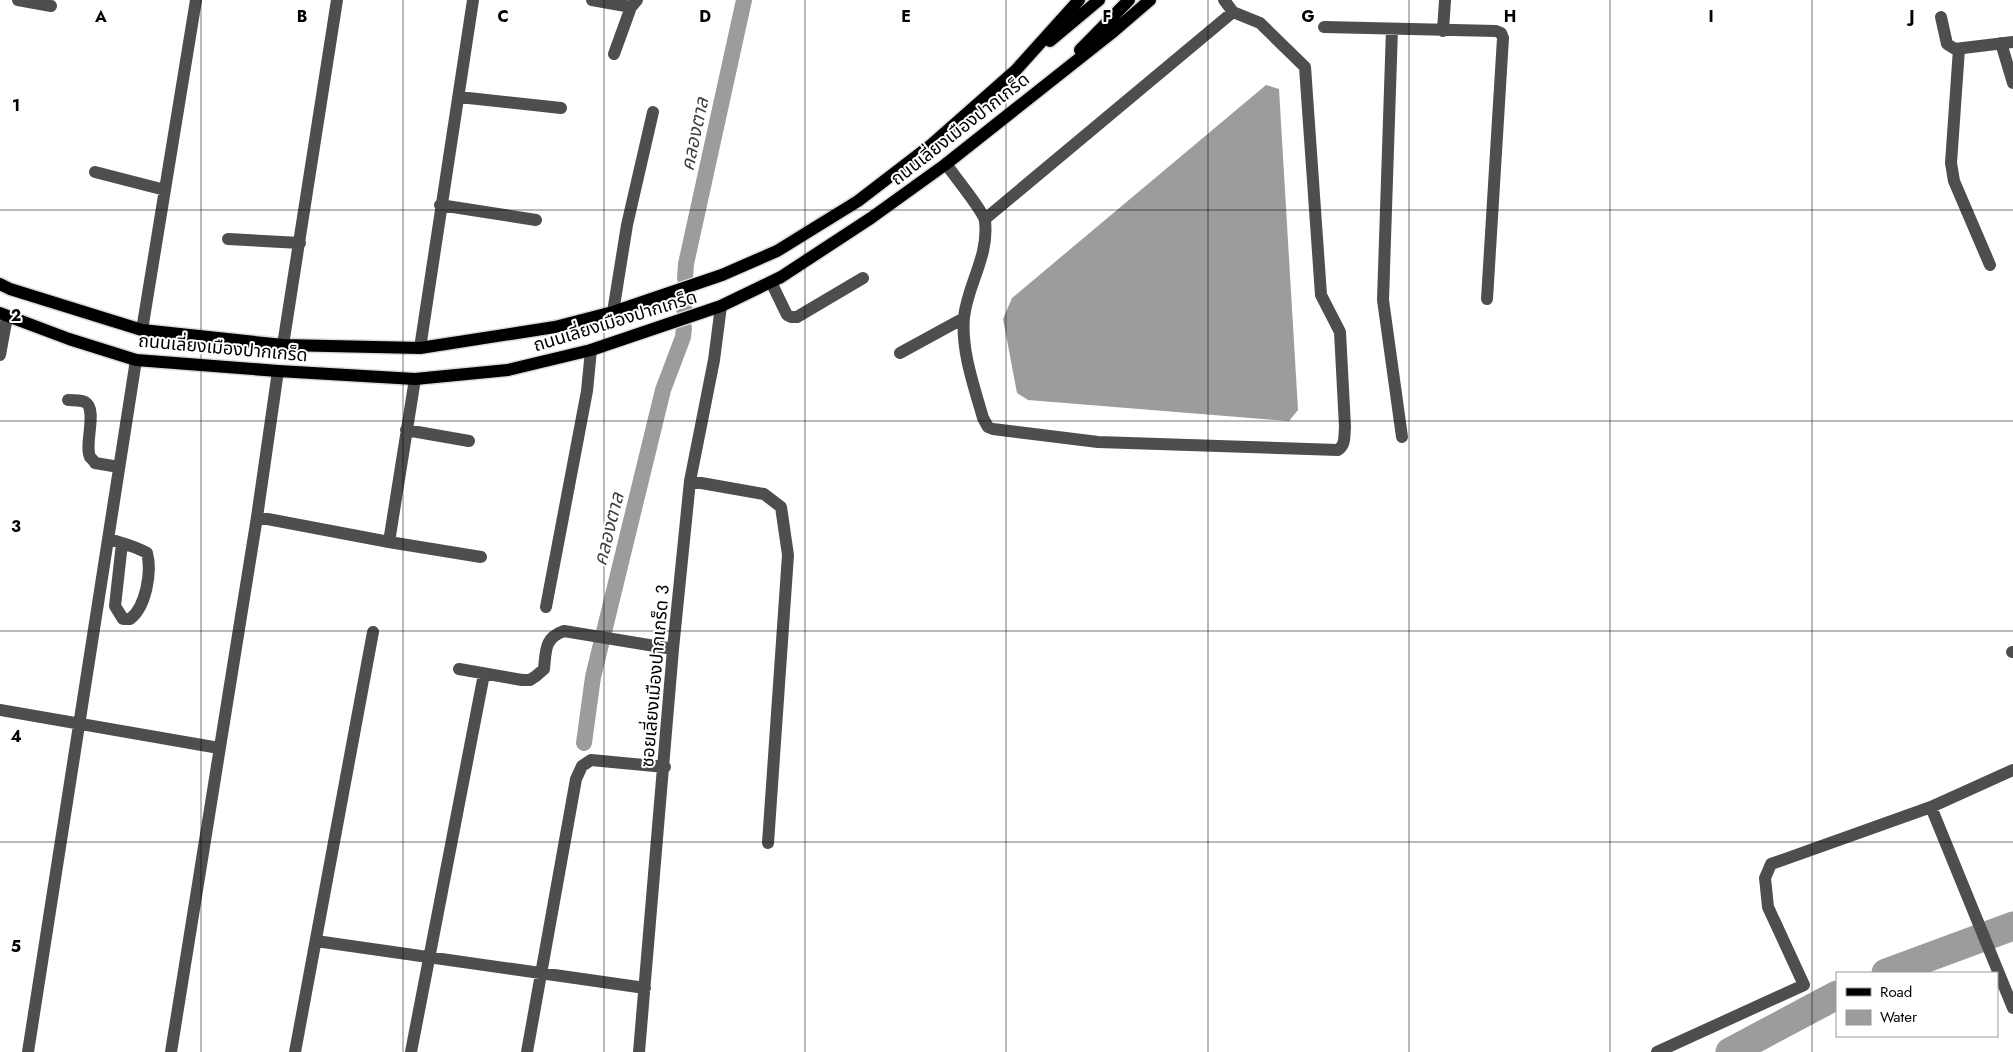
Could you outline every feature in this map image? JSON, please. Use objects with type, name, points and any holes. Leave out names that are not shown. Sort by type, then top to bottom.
[{"type":"main road","name":"ถนนเลี่ยงเมืองปากเกร็ด","points":[[0,284],[10,289],[142,330],[283,345],[420,348],[555,327],[612,312],[722,275],[777,251],[858,201],[931,144],[1016,70],[1079,0]]},
{"type":"main road","points":[[1016,70],[1099,0]]},
{"type":"main road","points":[[1046,84],[1129,0]]},
{"type":"main road","name":"ถนนเลี่ยงเมืองปากเกร็ด","points":[[3,315],[136,360],[278,371],[415,379],[508,370],[591,350],[721,306],[771,282],[871,218],[946,164],[1114,31],[1150,0]]},
{"type":"street","points":[[18,0],[51,6]]},
{"type":"street","points":[[142,330],[196,0]]},
{"type":"street","points":[[283,345],[337,0]]},
{"type":"street","points":[[420,348],[440,205],[459,97],[473,0]]},
{"type":"street","points":[[592,0],[634,4],[614,54]]},
{"type":"street","points":[[946,164],[985,219],[983,256],[972,284],[964,318],[966,354],[983,418],[988,427],[1098,442],[1338,450],[1342,448],[1345,427],[1340,332],[1321,295],[1305,67],[1260,23],[1233,12],[1224,0]]},
{"type":"street","points":[[1443,31],[1445,0]]},
{"type":"street","points":[[985,219],[1233,12]]},
{"type":"street","points":[[1941,17],[1947,44],[1955,49],[2007,42],[2013,83]]},
{"type":"street","points":[[1324,27],[1496,31],[1501,33],[1503,38],[1487,299]]},
{"type":"street","points":[[1392,29],[1383,300],[1402,437]]},
{"type":"street","points":[[1959,49],[1951,163],[1954,181],[1990,265]]},
{"type":"street","points":[[459,97],[561,108]]},
{"type":"street","points":[[612,312],[627,225],[653,112]]},
{"type":"street","points":[[95,172],[165,190]]},
{"type":"street","points":[[440,205],[536,220]]},
{"type":"street","points":[[228,239],[300,243]]},
{"type":"street","points":[[771,282],[787,315],[797,317],[863,278]]},
{"type":"street","name":"ซอยเลี่ยงเมืองปากเกร็ด 3","points":[[639,1052],[673,649],[690,481],[714,360],[721,306]]},
{"type":"street","points":[[0,355],[3,315]]},
{"type":"street","points":[[900,353],[964,318]]},
{"type":"street","points":[[546,608],[587,391],[591,350]]},
{"type":"street","points":[[28,1052],[110,539],[136,360]]},
{"type":"street","points":[[171,1052],[257,517],[278,371]]},
{"type":"street","points":[[389,542],[415,379]]},
{"type":"street","points":[[68,400],[87,404],[90,412],[88,446],[90,456],[96,463],[119,467]]},
{"type":"street","points":[[406,430],[469,441]]},
{"type":"street","points":[[690,481],[764,494],[781,507],[788,554],[768,843]]},
{"type":"street","points":[[257,517],[481,557]]},
{"type":"street","points":[[110,539],[122,543],[137,548],[146,553],[149,562],[139,609],[130,620],[122,619],[116,606],[122,543]]},
{"type":"street","points":[[459,670],[530,680],[544,669],[548,642],[555,634],[564,631],[673,649]]},
{"type":"street","points":[[295,1052],[373,632]]},
{"type":"street","points":[[412,1052],[484,674]]},
{"type":"street","points":[[0,710],[219,748]]},
{"type":"street","points":[[527,1052],[576,779],[582,766],[591,760],[664,767]]},
{"type":"street","points":[[1657,1052],[1804,985],[1768,907],[1766,878],[1771,864],[1931,807],[2013,770]]},
{"type":"street","points":[[1931,807],[2013,1008]]},
{"type":"street","points":[[316,941],[645,988]]},
{"type":"water","points":[[1266,85],[1279,89],[1298,410],[1289,421],[1028,400],[1017,393],[1003,319],[1012,298]]},
{"type":"waterway","name":"คลองตาล","points":[[685,278],[686,264],[744,0]]},
{"type":"waterway","name":"คลองตาล","points":[[684,309],[685,297]]},
{"type":"waterway","name":"คลองตาล","points":[[584,743],[593,677],[663,390],[683,337],[684,328]]},
{"type":"waterway","points":[[1889,972],[2013,926]]},
{"type":"waterway","points":[[1730,1052],[1836,996]]}]
